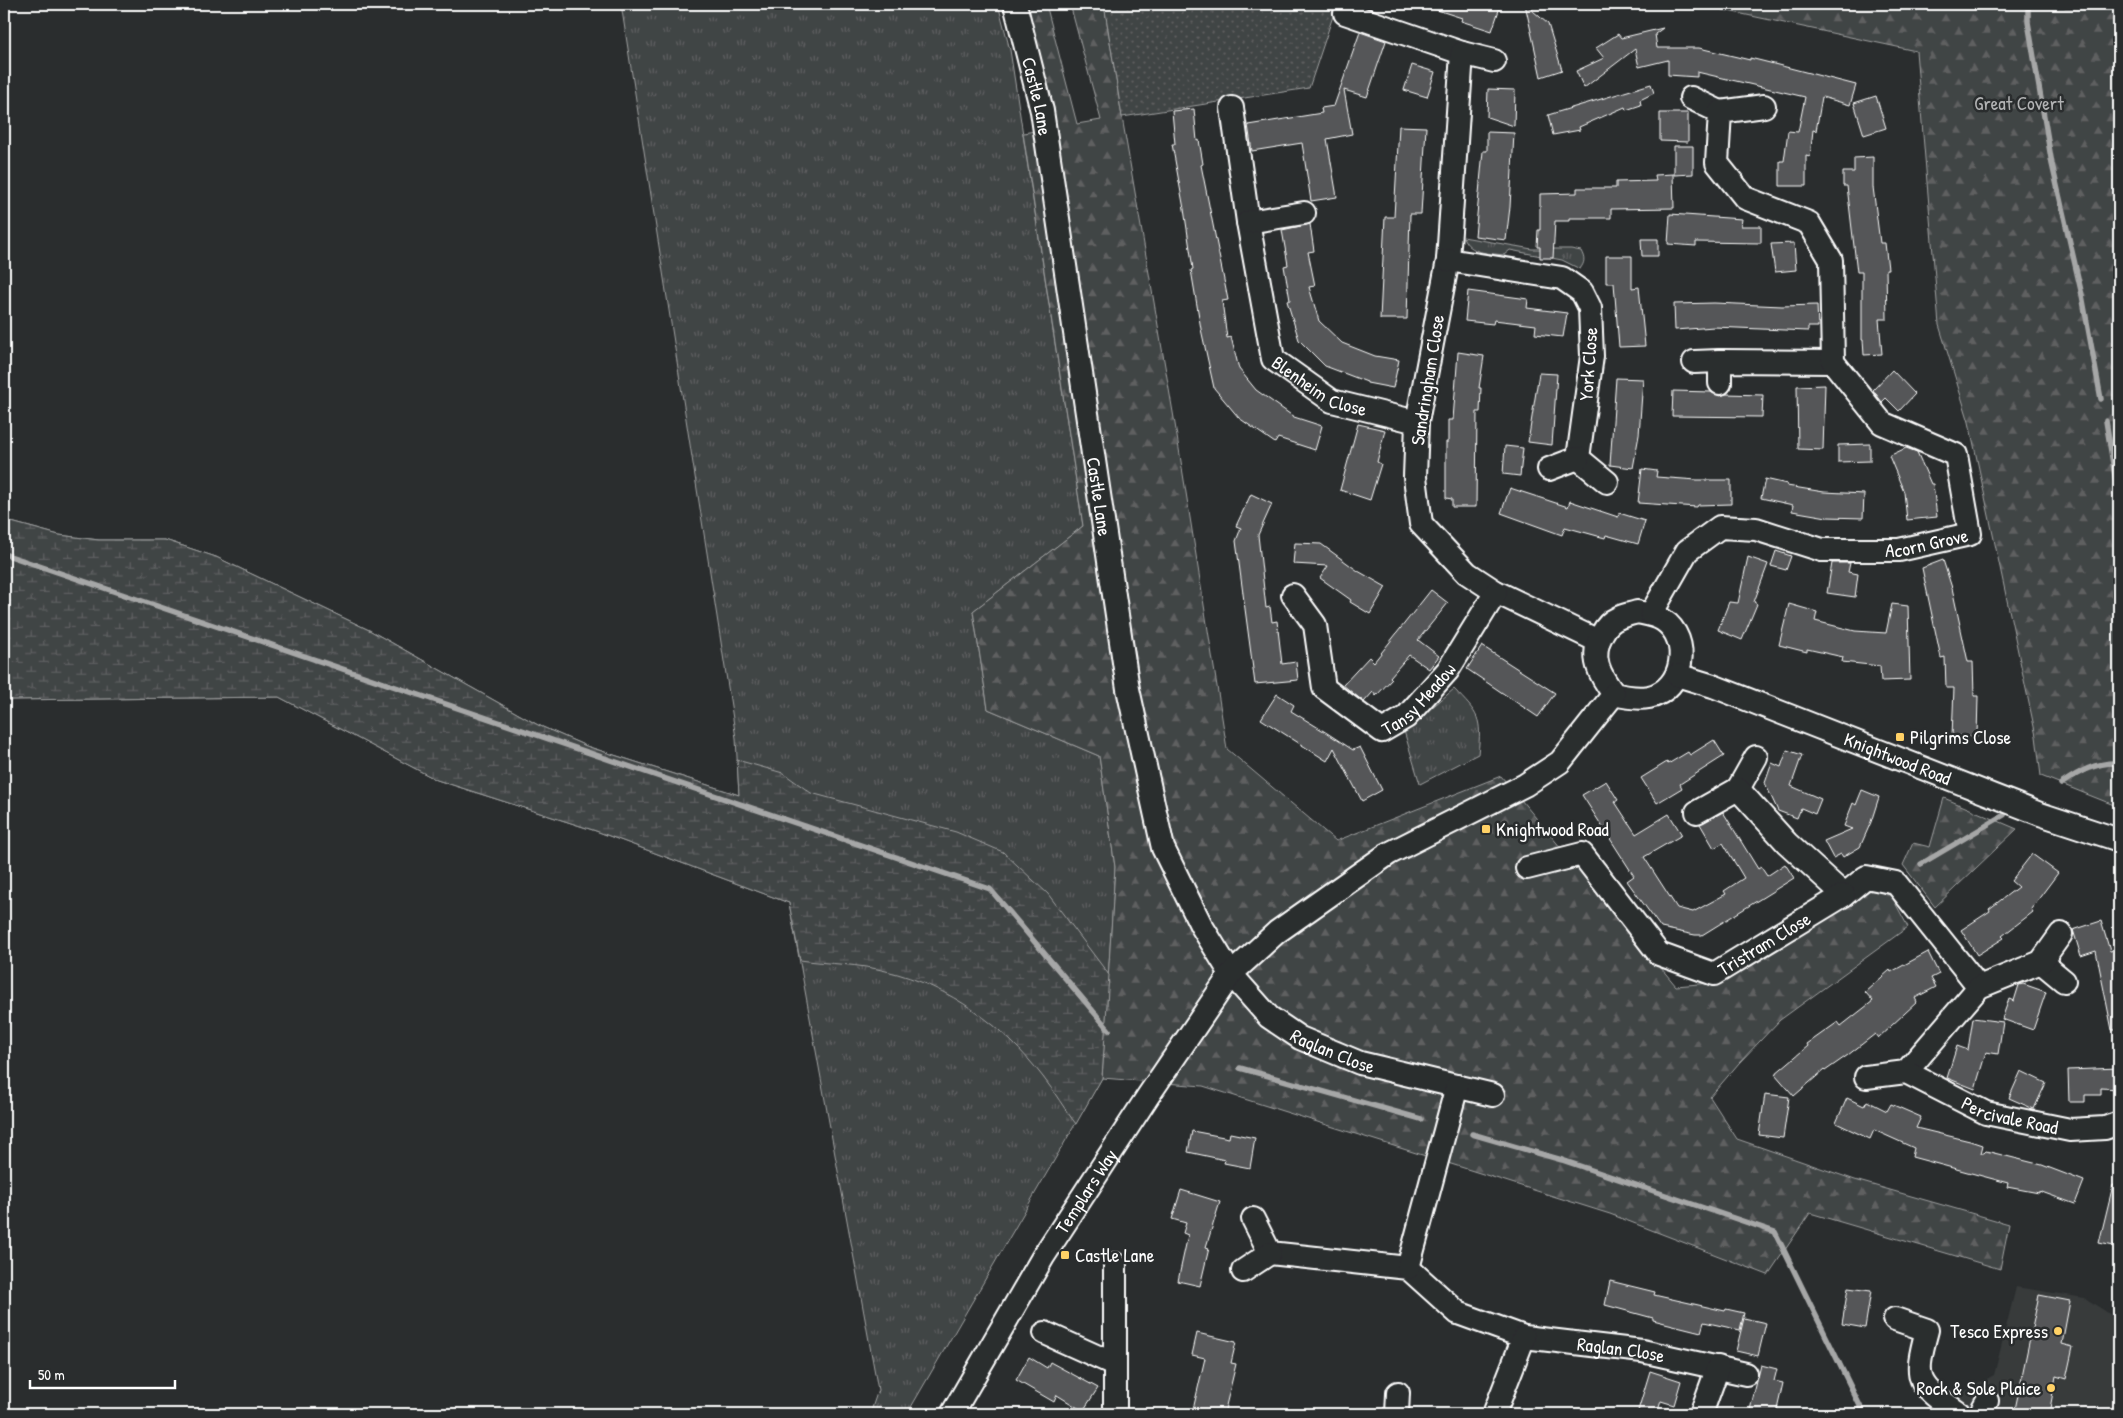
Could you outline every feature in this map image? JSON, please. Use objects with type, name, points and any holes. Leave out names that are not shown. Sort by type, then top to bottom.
[{"type":"street","name":"Castle Lane","points":[[1015,4],[1042,111],[1128,689],[1163,848],[1201,925],[1231,974]]},
{"type":"street","points":[[1345,13],[1462,53],[1494,61]]},
{"type":"street","name":"Sandringham Close","points":[[1462,53],[1448,260],[1417,422],[1415,478],[1421,524],[1468,572],[1496,592],[1598,641]]},
{"type":"street","points":[[1691,98],[1720,112],[1764,106]]},
{"type":"street","name":"Blenheim Close","points":[[1232,108],[1248,222],[1273,359],[1332,401],[1417,422]]},
{"type":"street","points":[[1694,362],[1720,372],[1833,362],[1831,260],[1809,223],[1745,198],[1717,163],[1720,112]]},
{"type":"street","points":[[1248,222],[1304,213]]},
{"type":"street","name":"York Close","points":[[1448,260],[1562,278],[1582,292],[1590,308],[1592,356],[1578,458]]},
{"type":"street","name":"Acorn Grove","points":[[1650,614],[1687,552],[1720,527],[1756,529],[1822,550],[1899,550],[1970,534],[1956,455],[1882,423],[1833,362]]},
{"type":"street","points":[[1550,470],[1578,458],[1607,482]]},
{"type":"street","name":"Tansy Meadow","points":[[1293,595],[1315,625],[1324,688],[1382,731],[1406,717],[1448,670],[1496,592]]},
{"type":"street","points":[[1637,612],[1650,614],[1664,621],[1674,632],[1681,652],[1677,675],[1665,690],[1652,696],[1637,698],[1614,694],[1602,678],[1597,667],[1596,652],[1598,641],[1605,628],[1616,618],[1637,612]]},
{"type":"street","name":"Knightwood Road","points":[[1677,675],[1713,686],[2040,814],[2119,840]]},
{"type":"street","points":[[1231,974],[1277,932],[1388,854],[1525,785],[1560,762],[1614,694]]},
{"type":"street","points":[[1697,812],[1738,789],[1756,757]]},
{"type":"street","points":[[1738,789],[1786,843],[1844,896]]},
{"type":"street","name":"Tristram Close","points":[[1527,868],[1583,845],[1659,954],[1714,974],[1844,896],[1866,877],[1896,883],[1979,987]]},
{"type":"street","points":[[1866,1077],[1906,1072],[1979,987],[2041,962],[2061,934]]},
{"type":"street","points":[[2041,962],[2064,981]]},
{"type":"street","name":"Raglan Close","points":[[1231,974],[1269,1016],[1300,1038],[1360,1063],[1493,1096]]},
{"type":"street","name":"Templars Way","points":[[952,1414],[1044,1257],[1148,1096],[1231,974]]},
{"type":"street","name":"Percivale Road","points":[[1906,1072],[1986,1114],[2070,1130],[2105,1128],[2119,1123]]},
{"type":"street","points":[[1243,1270],[1270,1253],[1408,1268],[1458,1086]]},
{"type":"street","points":[[1253,1218],[1270,1253]]},
{"type":"street","points":[[1115,1264],[1115,1414]]},
{"type":"street","name":"Raglan Close","points":[[1408,1268],[1458,1313],[1524,1336],[1642,1351],[1746,1374]]},
{"type":"street","points":[[1895,1319],[1927,1330],[1919,1359],[1920,1378],[1935,1398],[1953,1410]]},
{"type":"street","points":[[1045,1333],[1114,1364]]},
{"type":"street","points":[[1494,1414],[1524,1336]]},
{"type":"street","points":[[1701,1414],[1718,1367]]},
{"type":"shaded area","points":[[2016,1287],[2085,1298],[2119,1320],[2119,1414],[1935,1414],[1937,1407],[1994,1375]]},
{"type":"green space","points":[[621,4],[998,4],[1010,50],[1083,526],[973,611],[988,709],[1099,756],[1115,867],[1102,1078],[907,1414],[870,1414],[878,1390],[789,903],[596,831],[437,780],[279,697],[4,700],[4,520],[59,535],[99,540],[165,540],[216,557],[369,630],[538,725],[586,746],[739,795],[736,738]]},
{"type":"green space","points":[[1026,4],[1046,4],[1077,124],[1101,120],[1070,4],[1104,4],[1175,424],[1227,749],[1336,841],[1501,776],[1676,986],[1722,982],[1871,890],[1891,895],[1908,927],[1780,1020],[1710,1097],[1737,1139],[1855,1180],[2009,1224],[2000,1269],[1810,1213],[1768,1275],[1610,1214],[1203,1086],[1102,1078],[1115,867],[1099,756],[988,709],[973,611],[1083,526],[1023,133],[1053,128]]},
{"type":"green space","points":[[1104,4],[1337,4],[1309,88],[1122,117]]},
{"type":"green space","name":"Great Covert","points":[[1695,4],[2119,4],[2119,807],[2041,776],[2036,736],[1969,422],[1939,325],[1916,51]]},
{"type":"green space","points":[[1463,237],[1532,249],[1571,249],[1581,251],[1584,262],[1580,269],[1562,260],[1510,250],[1504,255],[1480,252],[1470,247]]},
{"type":"green space","points":[[4,520],[59,535],[99,540],[165,540],[216,557],[369,630],[538,725],[586,746],[739,795],[737,760],[783,773],[811,793],[956,832],[1003,852],[1048,894],[1109,975],[1102,1078],[1076,1124],[1028,1058],[993,1025],[974,1010],[954,998],[910,978],[886,971],[854,965],[800,960],[789,903],[596,831],[437,780],[279,697],[4,700]]},
{"type":"green space","points":[[1454,689],[1477,717],[1479,724],[1478,754],[1420,784],[1404,731]]},
{"type":"green space","points":[[1944,798],[2017,829],[1935,907],[1903,865],[1913,843],[1930,847]]},
{"type":"building","points":[[1428,4],[1501,4],[1492,31],[1461,21],[1462,18],[1428,7]]},
{"type":"building","points":[[1525,4],[1548,24],[1562,70],[1541,77]]},
{"type":"building","points":[[1663,28],[1655,34],[1657,48],[1699,48],[1750,60],[1750,58],[1856,85],[1850,105],[1822,97],[1816,131],[1813,130],[1810,157],[1806,156],[1806,186],[1780,186],[1780,161],[1784,161],[1788,131],[1798,132],[1805,97],[1697,72],[1697,77],[1668,75],[1668,60],[1639,67],[1635,49],[1584,88],[1576,71],[1604,58],[1596,48],[1618,34],[1621,38]]},
{"type":"building","points":[[1360,32],[1386,41],[1367,97],[1344,90],[1352,134],[1327,139],[1337,197],[1311,201],[1302,143],[1252,151],[1248,125],[1322,113],[1321,108],[1334,106]]},
{"type":"building","points":[[1412,65],[1435,72],[1427,97],[1404,90]]},
{"type":"building","points":[[1651,84],[1654,93],[1640,100],[1641,105],[1626,110],[1625,107],[1579,127],[1580,130],[1553,135],[1548,115]]},
{"type":"building","points":[[1488,89],[1515,90],[1514,126],[1487,117]]},
{"type":"building","points":[[1876,96],[1886,128],[1864,135],[1854,103]]},
{"type":"building","points":[[1194,109],[1197,141],[1199,140],[1203,164],[1201,165],[1228,300],[1222,301],[1227,338],[1231,337],[1239,369],[1256,390],[1294,417],[1322,426],[1315,450],[1278,438],[1275,443],[1239,418],[1214,388],[1201,329],[1191,270],[1193,269],[1184,209],[1172,144],[1175,144],[1172,111]]},
{"type":"building","points":[[1660,113],[1688,113],[1688,142],[1660,141]]},
{"type":"building","points":[[1399,126],[1426,127],[1421,214],[1410,214],[1407,319],[1380,319],[1385,217],[1394,217]]},
{"type":"building","points":[[1487,132],[1514,133],[1510,207],[1506,240],[1475,236],[1483,151],[1487,151]]},
{"type":"building","points":[[1674,146],[1693,146],[1693,174],[1674,175]]},
{"type":"building","points":[[1873,157],[1873,187],[1880,243],[1885,243],[1888,269],[1886,269],[1887,319],[1879,319],[1882,354],[1864,355],[1862,340],[1862,272],[1857,272],[1847,186],[1843,186],[1843,172],[1854,172],[1854,158]]},
{"type":"building","points":[[1673,174],[1674,208],[1611,209],[1611,218],[1569,218],[1569,221],[1555,221],[1553,258],[1540,258],[1540,247],[1537,247],[1538,230],[1540,230],[1540,194],[1577,193],[1577,188],[1616,188],[1616,182],[1656,181],[1655,175]]},
{"type":"building","points":[[1670,214],[1742,219],[1741,226],[1761,226],[1761,243],[1696,242],[1696,246],[1668,244]]},
{"type":"building","points":[[1310,224],[1314,251],[1308,252],[1315,286],[1309,287],[1319,321],[1342,343],[1375,356],[1399,360],[1393,388],[1367,383],[1325,366],[1299,340],[1287,301],[1290,300],[1284,266],[1288,265],[1282,230]]},
{"type":"building","points":[[1641,239],[1658,239],[1658,256],[1642,256]]},
{"type":"building","points":[[1794,243],[1796,270],[1775,272],[1771,244]]},
{"type":"building","points":[[1606,256],[1632,256],[1632,288],[1639,287],[1645,346],[1619,347],[1614,283],[1606,283]]},
{"type":"building","points":[[1468,291],[1528,299],[1527,308],[1567,313],[1563,337],[1535,334],[1536,325],[1494,320],[1493,324],[1465,321]]},
{"type":"building","points":[[1714,303],[1782,306],[1817,305],[1818,327],[1808,327],[1808,331],[1714,327],[1675,330],[1674,304]]},
{"type":"building","points":[[1458,352],[1484,356],[1479,388],[1481,388],[1480,412],[1477,412],[1476,507],[1452,507],[1452,499],[1446,498],[1446,442],[1448,442],[1448,420],[1453,420]]},
{"type":"building","points":[[1892,370],[1915,394],[1899,411],[1886,398],[1882,402],[1873,390]]},
{"type":"building","points":[[1539,373],[1557,374],[1552,445],[1528,442]]},
{"type":"building","points":[[1616,378],[1643,379],[1639,435],[1633,468],[1610,465]]},
{"type":"building","points":[[1825,385],[1823,450],[1798,449],[1797,386]]},
{"type":"building","points":[[1673,391],[1711,392],[1720,396],[1726,394],[1763,395],[1762,417],[1672,416]]},
{"type":"building","points":[[1358,424],[1385,430],[1377,462],[1381,464],[1370,500],[1340,490]]},
{"type":"building","points":[[1870,444],[1870,461],[1838,462],[1838,445]]},
{"type":"building","points":[[1505,446],[1523,448],[1520,476],[1503,474]]},
{"type":"building","points":[[1906,448],[1917,452],[1931,484],[1933,484],[1937,517],[1907,520],[1904,492],[1889,456]]},
{"type":"building","points":[[1642,469],[1657,471],[1656,477],[1731,480],[1731,504],[1698,505],[1697,507],[1638,503]]},
{"type":"building","points":[[1765,479],[1787,484],[1787,486],[1824,492],[1864,494],[1863,518],[1827,517],[1792,511],[1793,505],[1761,498]]},
{"type":"building","points":[[1510,488],[1568,507],[1570,501],[1618,517],[1619,513],[1645,521],[1638,544],[1606,535],[1605,538],[1565,527],[1562,535],[1501,513]]},
{"type":"building","points":[[1251,494],[1272,504],[1258,535],[1266,608],[1270,607],[1272,622],[1277,621],[1282,664],[1296,662],[1298,680],[1255,684],[1236,541],[1241,528],[1236,526]]},
{"type":"building","points":[[1295,543],[1321,544],[1358,571],[1386,587],[1370,614],[1350,602],[1351,600],[1320,578],[1328,566],[1293,564]]},
{"type":"building","points":[[1776,551],[1791,556],[1786,570],[1771,566]]},
{"type":"building","points":[[1748,557],[1768,564],[1754,602],[1757,604],[1742,640],[1718,630],[1729,602],[1738,603]]},
{"type":"building","points":[[1943,560],[1952,588],[1968,662],[1973,662],[1974,696],[1978,696],[1977,736],[1952,736],[1954,688],[1946,688],[1945,657],[1941,658],[1922,568]]},
{"type":"building","points":[[1832,563],[1850,563],[1848,572],[1858,574],[1855,597],[1827,593]]},
{"type":"building","points":[[1431,590],[1448,603],[1418,640],[1439,656],[1429,669],[1409,655],[1390,677],[1392,679],[1376,696],[1373,692],[1364,702],[1343,685],[1369,657],[1374,662]]},
{"type":"building","points":[[1789,604],[1817,612],[1815,621],[1855,631],[1886,633],[1892,604],[1908,606],[1910,680],[1881,681],[1880,666],[1842,662],[1843,657],[1807,649],[1807,652],[1779,645]]},
{"type":"building","points":[[1482,646],[1555,693],[1538,717],[1467,669]]},
{"type":"building","points":[[1277,694],[1294,705],[1291,711],[1353,750],[1360,747],[1382,790],[1362,801],[1334,748],[1327,761],[1261,719]]},
{"type":"building","points":[[1714,740],[1724,756],[1680,784],[1682,788],[1657,803],[1641,778],[1688,752],[1690,755]]},
{"type":"building","points":[[1787,750],[1802,755],[1791,786],[1821,799],[1815,814],[1801,808],[1797,818],[1778,811],[1765,783],[1772,763],[1781,767]]},
{"type":"building","points":[[1606,781],[1618,800],[1615,802],[1636,834],[1669,814],[1682,835],[1644,857],[1677,908],[1693,912],[1726,894],[1724,891],[1744,878],[1723,843],[1714,848],[1700,824],[1723,812],[1758,869],[1761,867],[1767,876],[1785,864],[1794,878],[1702,935],[1661,928],[1627,881],[1634,876],[1582,795]]},
{"type":"building","points":[[1862,790],[1879,797],[1871,822],[1860,847],[1843,857],[1841,854],[1833,858],[1824,841],[1852,829],[1844,826],[1853,803],[1856,805]]},
{"type":"building","points":[[2032,854],[2058,873],[2031,909],[2033,912],[2002,936],[2004,938],[1977,955],[1961,930],[1990,911],[1989,909],[2018,887],[2011,881]]},
{"type":"building","points":[[2101,921],[2110,951],[2119,949],[2119,1030],[2112,1030],[2096,951],[2081,956],[2073,930]]},
{"type":"building","points":[[1928,952],[1939,974],[1931,978],[1936,987],[1915,998],[1917,1002],[1878,1038],[1875,1034],[1848,1055],[1824,1070],[1794,1096],[1775,1074],[1808,1046],[1807,1044],[1838,1022],[1841,1026],[1873,1001],[1865,992],[1890,970],[1891,972]]},
{"type":"building","points":[[2023,984],[2046,992],[2033,1030],[2002,1019],[2009,999],[2014,1001],[2019,985]]},
{"type":"building","points":[[1973,1018],[2003,1022],[1998,1054],[1986,1052],[1975,1089],[1947,1078],[1957,1046],[1968,1050]]},
{"type":"building","points":[[2119,1068],[2119,1089],[2101,1088],[2101,1095],[2085,1095],[2085,1102],[2069,1102],[2068,1070]]},
{"type":"building","points":[[2021,1071],[2046,1083],[2034,1109],[2009,1098]]},
{"type":"building","points":[[1765,1094],[1789,1097],[1783,1138],[1759,1135]]},
{"type":"building","points":[[1847,1098],[1864,1106],[1867,1101],[1887,1111],[1891,1104],[1921,1117],[1916,1128],[1983,1145],[1981,1153],[1986,1151],[2042,1165],[2084,1181],[2075,1204],[2039,1191],[2039,1193],[2007,1187],[2008,1183],[1912,1157],[1914,1148],[1874,1130],[1870,1139],[1836,1123]]},
{"type":"building","points":[[1192,1131],[1229,1138],[1230,1133],[1255,1138],[1250,1168],[1224,1163],[1225,1160],[1188,1152]]},
{"type":"building","points":[[2113,1185],[2119,1186],[2119,1247],[2099,1243]]},
{"type":"building","points":[[1181,1190],[1220,1202],[1206,1247],[1209,1248],[1200,1286],[1178,1281],[1188,1235],[1183,1233],[1186,1223],[1172,1219]]},
{"type":"building","points":[[1610,1281],[1655,1292],[1654,1295],[1725,1311],[1726,1309],[1744,1313],[1740,1330],[1704,1322],[1701,1332],[1605,1305]]},
{"type":"building","points":[[1848,1288],[1871,1291],[1865,1328],[1842,1324]]},
{"type":"building","points":[[2039,1295],[2070,1301],[2062,1344],[2073,1347],[2066,1379],[2056,1376],[2049,1414],[2014,1414]]},
{"type":"building","points":[[1744,1318],[1766,1323],[1758,1356],[1736,1351]]},
{"type":"building","points":[[1197,1333],[1236,1342],[1231,1363],[1236,1364],[1224,1414],[1192,1414],[1205,1358],[1192,1355]]},
{"type":"building","points":[[1029,1357],[1047,1368],[1050,1362],[1098,1388],[1083,1411],[1057,1395],[1054,1402],[1016,1380]]},
{"type":"building","points":[[1761,1365],[1777,1369],[1774,1381],[1783,1383],[1776,1414],[1749,1414]]},
{"type":"building","points":[[1650,1371],[1681,1381],[1674,1405],[1661,1401],[1657,1414],[1637,1414]]},
{"type":"waterway","points":[[2028,4],[2028,22],[2052,164],[2082,295],[2101,399]]},
{"type":"waterway","points":[[2106,421],[2119,500]]},
{"type":"waterway","points":[[4,554],[990,889],[1109,1030]]},
{"type":"waterway","points":[[2061,784],[2088,768],[2103,764],[2119,763]]},
{"type":"waterway","points":[[1921,864],[2004,815]]},
{"type":"waterway","points":[[1240,1068],[1421,1119]]},
{"type":"waterway","points":[[1472,1134],[1562,1160],[1775,1232],[1864,1414]]},
{"type":"place","name":"Pilgrims Close","points":[[1900,737]]},
{"type":"place","name":"Knightwood Road","points":[[1486,829]]},
{"type":"place","name":"Castle Lane","points":[[1065,1255]]},
{"type":"place","name":"Tesco Express","points":[[2058,1331]]},
{"type":"place","name":"Rock & Sole Plaice","points":[[2051,1388]]}]
